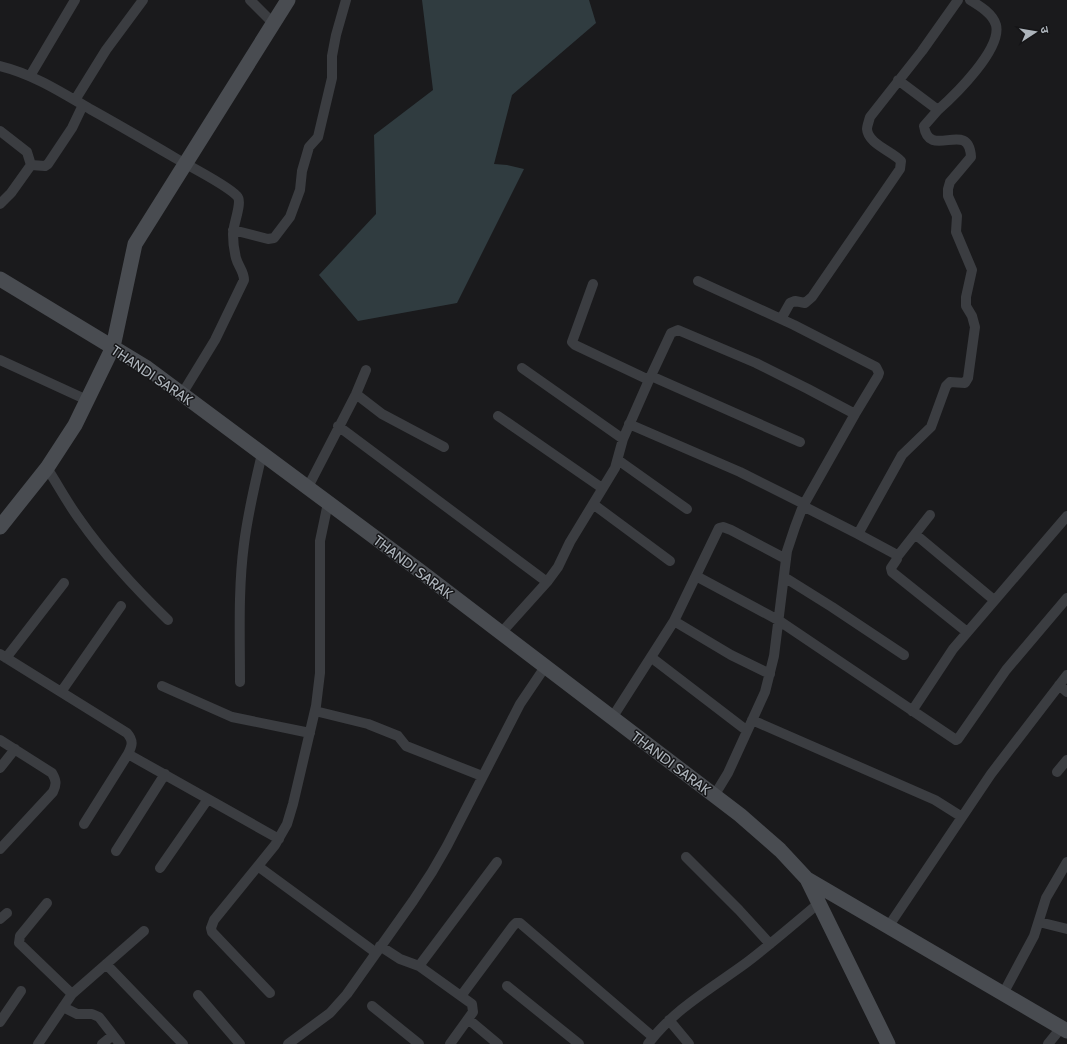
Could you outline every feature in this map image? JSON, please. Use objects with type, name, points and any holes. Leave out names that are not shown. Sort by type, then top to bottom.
[{"type":"main road","points":[[0,527],[47,468],[75,426],[113,347],[135,244],[288,0]]},
{"type":"main road","name":"THANDI SARAK","points":[[0,279],[147,368],[308,487],[714,796],[780,850],[807,879]]},
{"type":"main road","points":[[807,879],[888,1044]]},
{"type":"main road","points":[[807,879],[1064,1030]]},
{"type":"street","points":[[30,76],[75,0]]},
{"type":"street","points":[[31,165],[45,166],[48,164],[72,128],[79,102],[106,50],[143,0]]},
{"type":"street","points":[[250,0],[273,24]]},
{"type":"street","points":[[234,230],[268,239],[274,238],[290,217],[300,190],[302,171],[309,147],[318,137],[332,78],[332,56],[336,35],[346,0]]},
{"type":"street","points":[[781,319],[790,303],[795,301],[805,303],[812,297],[900,169],[901,161],[871,138],[867,130],[870,117],[926,45],[958,0]]},
{"type":"street","points":[[858,534],[902,455],[931,427],[946,386],[950,382],[965,383],[968,378],[975,327],[972,316],[966,306],[966,297],[972,270],[956,232],[956,216],[948,196],[948,189],[950,182],[971,157],[971,148],[966,141],[961,139],[941,142],[928,137],[924,132],[924,126],[938,110],[955,96],[992,47],[997,37],[996,26],[993,18],[970,0]]},
{"type":"street","points":[[0,66],[30,76],[79,102],[185,164],[236,196],[240,203],[234,222],[234,230],[236,258],[244,274],[244,280],[215,340],[182,394]]},
{"type":"street","points":[[898,80],[938,110]]},
{"type":"street","points":[[0,131],[27,152],[31,165]]},
{"type":"street","points":[[0,204],[11,193],[31,165]]},
{"type":"street","points":[[698,281],[781,319],[860,358],[878,369],[878,376],[854,414],[804,505],[795,527],[786,559],[770,674],[765,692],[746,730],[728,773],[714,796]]},
{"type":"street","points":[[593,284],[572,342],[575,345],[800,442]]},
{"type":"street","points":[[501,633],[547,582],[558,567],[570,542],[618,460],[623,439],[629,424],[671,333],[678,330],[756,364],[808,389],[854,414]]},
{"type":"street","points":[[0,360],[87,400]]},
{"type":"street","points":[[522,368],[623,439]]},
{"type":"street","points":[[308,487],[338,426],[356,394],[366,370]]},
{"type":"street","points":[[356,394],[382,414],[444,448]]},
{"type":"street","points":[[498,416],[602,488]]},
{"type":"street","points":[[629,424],[740,472],[858,534],[898,557]]},
{"type":"street","points":[[338,426],[547,582]]},
{"type":"street","points":[[240,682],[241,592],[244,544],[252,492],[262,454]]},
{"type":"street","points":[[618,460],[687,509]]},
{"type":"street","points":[[47,468],[79,519],[102,549],[130,583],[168,620]]},
{"type":"street","points":[[270,993],[212,932],[211,928],[214,920],[259,867],[279,839],[287,824],[293,804],[315,711],[320,673],[320,541],[328,503]]},
{"type":"street","points":[[593,504],[670,561]]},
{"type":"street","points":[[930,515],[890,568],[892,572],[968,632]]},
{"type":"street","points":[[912,711],[953,649],[1067,516]]},
{"type":"street","points":[[612,718],[652,658],[674,621],[719,528],[723,527],[731,530],[786,559]]},
{"type":"street","points":[[915,534],[994,600]]},
{"type":"street","points":[[696,576],[778,620],[954,740],[958,739],[1006,670],[1067,598]]},
{"type":"street","points":[[784,577],[904,655]]},
{"type":"street","points":[[64,583],[3,656],[127,733],[131,738],[132,745],[128,754],[84,824]]},
{"type":"street","points":[[61,692],[121,606]]},
{"type":"street","points":[[674,621],[730,655],[770,674]]},
{"type":"street","points":[[652,658],[746,730]]},
{"type":"street","points":[[288,1044],[330,1013],[347,994],[432,872],[520,704],[545,667]]},
{"type":"street","points":[[888,927],[991,774],[1063,688],[1067,675]]},
{"type":"street","points":[[162,686],[232,717],[310,733]]},
{"type":"street","points":[[315,711],[368,724],[398,736],[406,746],[482,776]]},
{"type":"street","points":[[752,720],[935,800],[962,817]]},
{"type":"street","points":[[0,740],[52,773],[55,778],[56,785],[54,792],[0,849]]},
{"type":"street","points":[[0,768],[15,749]]},
{"type":"street","points":[[128,754],[279,839]]},
{"type":"street","points":[[1057,772],[1067,760]]},
{"type":"street","points":[[116,851],[165,774]]},
{"type":"street","points":[[160,868],[208,799]]},
{"type":"street","points":[[686,857],[739,910],[770,944]]},
{"type":"street","points":[[419,966],[497,862]]},
{"type":"street","points":[[1003,994],[1034,936],[1046,898],[1067,862]]},
{"type":"street","points":[[259,867],[377,949],[419,966],[474,1006],[473,1012],[450,1044]]},
{"type":"street","points":[[461,996],[513,926],[516,923],[520,923],[650,1040],[685,1006],[770,944],[818,902]]},
{"type":"street","points":[[47,903],[20,936],[19,943],[72,994]]},
{"type":"street","points":[[1039,922],[1067,929]]},
{"type":"street","points":[[38,1044],[72,994],[144,931]]},
{"type":"street","points":[[106,964],[183,1044]]},
{"type":"street","points":[[508,986],[579,1044]]},
{"type":"street","points":[[0,1020],[21,991]]},
{"type":"street","points":[[198,995],[240,1044]]},
{"type":"street","points":[[372,1006],[419,1044]]},
{"type":"street","points":[[63,1007],[77,1014],[92,1014],[99,1017],[120,1044]]},
{"type":"street","points":[[468,1019],[498,1044]]},
{"type":"street","points":[[669,1020],[689,1044]]},
{"type":"street","points":[[1048,1044],[1064,1030]]},
{"type":"street","points":[[102,1044],[113,1035]]},
{"type":"shaded area","points":[[422,0],[589,0],[596,23],[512,95],[494,164],[524,169],[457,303],[358,321],[319,275],[376,214],[374,135],[433,90]]}]
